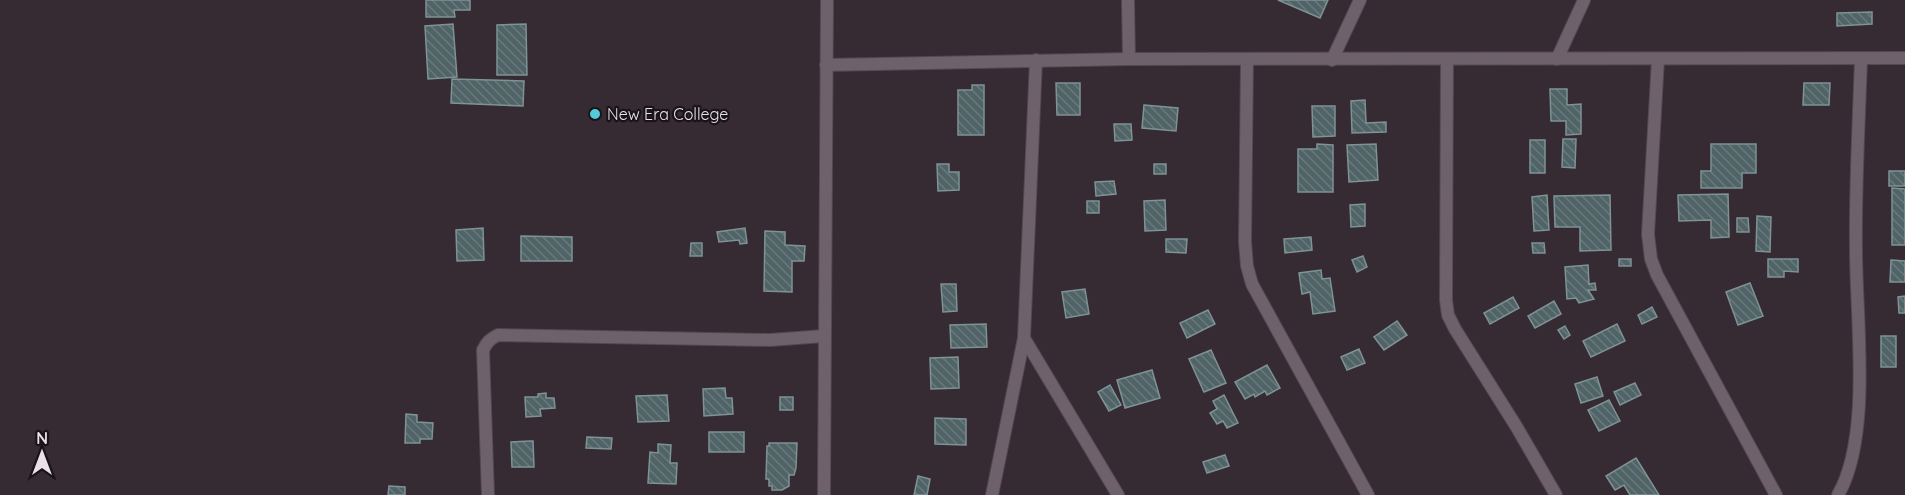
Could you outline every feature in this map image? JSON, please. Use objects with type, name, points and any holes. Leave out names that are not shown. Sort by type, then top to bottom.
[{"type":"street","points":[[824,495],[827,0]]},
{"type":"street","points":[[1128,0],[1129,59]]},
{"type":"street","points":[[1332,60],[1360,0]]},
{"type":"street","points":[[1557,59],[1584,0]]},
{"type":"street","points":[[1838,495],[1845,482],[1856,440],[1859,397],[1856,249],[1861,58]]},
{"type":"street","points":[[826,65],[1129,59],[1905,58]]},
{"type":"street","points":[[1447,59],[1446,300],[1448,315],[1556,495]]},
{"type":"street","points":[[1658,59],[1648,234],[1651,259],[1776,495]]},
{"type":"street","points":[[992,495],[1024,338],[1036,60]]},
{"type":"street","points":[[1247,60],[1245,242],[1247,266],[1252,284],[1368,495]]},
{"type":"street","points":[[488,495],[483,350],[489,340],[498,335],[770,340],[824,336]]},
{"type":"street","points":[[1024,338],[1118,495]]},
{"type":"building","points":[[426,0],[470,0],[470,10],[454,10],[455,17],[426,17]]},
{"type":"building","points":[[1278,0],[1328,0],[1320,18]]},
{"type":"building","points":[[1872,12],[1872,24],[1837,26],[1837,13]]},
{"type":"building","points":[[453,24],[457,77],[428,79],[425,26]]},
{"type":"building","points":[[526,24],[527,75],[497,75],[497,25]]},
{"type":"building","points":[[452,79],[524,81],[523,106],[451,103]]},
{"type":"building","points":[[1056,83],[1080,83],[1080,115],[1057,115]]},
{"type":"building","points":[[1804,83],[1830,83],[1829,105],[1803,105]]},
{"type":"building","points":[[972,85],[984,85],[984,135],[958,135],[958,90],[972,90]]},
{"type":"building","points":[[1550,89],[1567,89],[1567,105],[1581,104],[1581,134],[1566,135],[1566,121],[1551,121]]},
{"type":"building","points":[[1365,100],[1366,123],[1386,122],[1386,132],[1352,133],[1351,101]]},
{"type":"building","points":[[1144,105],[1178,108],[1176,131],[1142,128]]},
{"type":"building","points":[[1312,106],[1335,106],[1335,136],[1313,137]]},
{"type":"building","points":[[1114,124],[1131,124],[1132,140],[1115,141]]},
{"type":"building","points":[[1563,139],[1576,139],[1575,168],[1562,167]]},
{"type":"building","points":[[1530,140],[1545,140],[1545,173],[1530,173]]},
{"type":"building","points":[[1317,144],[1333,145],[1333,192],[1298,192],[1298,149],[1317,149]]},
{"type":"building","points":[[1376,144],[1378,180],[1349,182],[1347,145]]},
{"type":"building","points":[[1711,144],[1756,144],[1756,173],[1742,173],[1742,188],[1701,188],[1701,171],[1711,171]]},
{"type":"building","points":[[937,164],[949,164],[949,172],[959,172],[959,190],[938,191]]},
{"type":"building","points":[[1154,164],[1166,164],[1166,174],[1154,174]]},
{"type":"building","points":[[1889,171],[1905,171],[1905,186],[1889,186]]},
{"type":"building","points":[[1114,181],[1116,194],[1096,196],[1095,182]]},
{"type":"building","points":[[1892,188],[1905,189],[1905,245],[1892,245]]},
{"type":"building","points":[[1728,194],[1729,237],[1711,238],[1711,220],[1679,221],[1678,195]]},
{"type":"building","points":[[1547,195],[1549,230],[1534,231],[1532,197]]},
{"type":"building","points":[[1610,195],[1611,250],[1580,251],[1580,227],[1555,227],[1554,196]]},
{"type":"building","points":[[1165,200],[1166,230],[1145,231],[1144,201]]},
{"type":"building","points":[[1087,201],[1099,201],[1099,213],[1087,213]]},
{"type":"building","points":[[1365,204],[1365,226],[1351,227],[1350,205]]},
{"type":"building","points":[[1757,216],[1771,217],[1770,252],[1756,251]]},
{"type":"building","points":[[1737,218],[1748,218],[1749,232],[1737,232]]},
{"type":"building","points":[[483,228],[484,260],[457,261],[456,230]]},
{"type":"building","points":[[745,228],[747,243],[740,244],[739,240],[719,242],[717,232]]},
{"type":"building","points":[[765,231],[785,232],[785,245],[805,246],[804,261],[792,261],[792,292],[764,291]]},
{"type":"building","points":[[521,236],[572,237],[572,261],[521,261]]},
{"type":"building","points":[[1311,237],[1312,250],[1285,253],[1284,239]]},
{"type":"building","points":[[1166,239],[1187,239],[1186,253],[1166,252]]},
{"type":"building","points":[[691,243],[702,243],[702,256],[690,256]]},
{"type":"building","points":[[1532,243],[1544,243],[1545,253],[1533,253]]},
{"type":"building","points":[[1363,256],[1367,267],[1357,272],[1352,260]]},
{"type":"building","points":[[1619,259],[1631,259],[1631,266],[1619,266]]},
{"type":"building","points":[[1768,259],[1798,259],[1798,272],[1784,271],[1784,277],[1768,277]]},
{"type":"building","points":[[1891,260],[1905,261],[1905,282],[1890,282]]},
{"type":"building","points":[[1588,265],[1589,284],[1595,283],[1596,290],[1588,290],[1594,299],[1579,303],[1576,298],[1567,299],[1565,267]]},
{"type":"building","points":[[1321,270],[1322,279],[1330,278],[1335,311],[1313,314],[1310,292],[1302,294],[1299,273]]},
{"type":"building","points":[[1750,283],[1763,316],[1738,325],[1726,292]]},
{"type":"building","points":[[941,284],[956,284],[957,311],[943,312]]},
{"type":"building","points":[[1085,289],[1089,314],[1066,318],[1062,292]]},
{"type":"building","points":[[1905,296],[1905,313],[1899,313],[1898,297]]},
{"type":"building","points":[[1513,297],[1519,308],[1490,324],[1484,313]]},
{"type":"building","points":[[1554,301],[1561,314],[1535,328],[1528,316]]},
{"type":"building","points":[[1652,307],[1657,317],[1642,324],[1638,315]]},
{"type":"building","points":[[1208,310],[1215,324],[1187,338],[1180,323]]},
{"type":"building","points":[[1397,321],[1407,335],[1384,350],[1374,337]]},
{"type":"building","points":[[986,324],[987,347],[951,348],[950,325]]},
{"type":"building","points":[[1617,324],[1625,341],[1591,357],[1583,341]]},
{"type":"building","points":[[1565,326],[1570,335],[1564,339],[1558,330]]},
{"type":"building","points":[[1881,336],[1896,336],[1896,367],[1881,367]]},
{"type":"building","points":[[1359,349],[1365,363],[1347,370],[1341,357]]},
{"type":"building","points":[[1211,350],[1226,383],[1204,392],[1189,359]]},
{"type":"building","points":[[958,357],[959,388],[931,389],[930,358]]},
{"type":"building","points":[[1267,365],[1280,388],[1267,395],[1265,391],[1255,397],[1254,394],[1245,399],[1235,382]]},
{"type":"building","points":[[1152,370],[1160,398],[1125,408],[1117,380]]},
{"type":"building","points":[[1597,377],[1603,396],[1581,403],[1575,384]]},
{"type":"building","points":[[1635,383],[1641,395],[1620,405],[1614,392]]},
{"type":"building","points":[[1110,385],[1121,405],[1109,411],[1098,392]]},
{"type":"building","points":[[725,388],[726,398],[732,398],[733,414],[704,416],[703,389]]},
{"type":"building","points":[[546,393],[546,398],[554,398],[555,408],[540,409],[541,416],[526,417],[525,397],[538,397],[538,394]]},
{"type":"building","points":[[667,395],[669,421],[638,422],[636,396]]},
{"type":"building","points":[[1224,395],[1238,423],[1227,428],[1223,421],[1217,424],[1210,413],[1217,409],[1213,401]]},
{"type":"building","points":[[780,397],[793,397],[793,410],[780,410]]},
{"type":"building","points":[[1609,400],[1620,421],[1599,431],[1588,410]]},
{"type":"building","points":[[406,414],[417,415],[417,422],[433,423],[432,439],[420,439],[420,443],[405,443]]},
{"type":"building","points":[[935,418],[966,419],[966,445],[935,444]]},
{"type":"building","points":[[709,432],[744,432],[744,452],[709,452]]},
{"type":"building","points":[[587,437],[612,438],[611,449],[586,448]]},
{"type":"building","points":[[533,441],[534,467],[512,467],[511,442]]},
{"type":"building","points":[[769,443],[797,443],[794,475],[789,475],[789,486],[782,490],[772,490],[772,486],[769,486],[769,479],[766,479]]},
{"type":"building","points":[[658,444],[671,445],[670,463],[677,463],[676,484],[648,483],[650,452],[658,453]]},
{"type":"building","points":[[1225,455],[1229,466],[1207,473],[1203,462]]},
{"type":"building","points":[[1636,458],[1659,495],[1630,495],[1624,485],[1615,490],[1606,476]]},
{"type":"building","points":[[918,476],[930,479],[927,495],[914,495]]},
{"type":"building","points":[[389,486],[405,487],[405,495],[388,495]]},
{"type":"place","name":"New Era College","points":[[595,114]]}]
